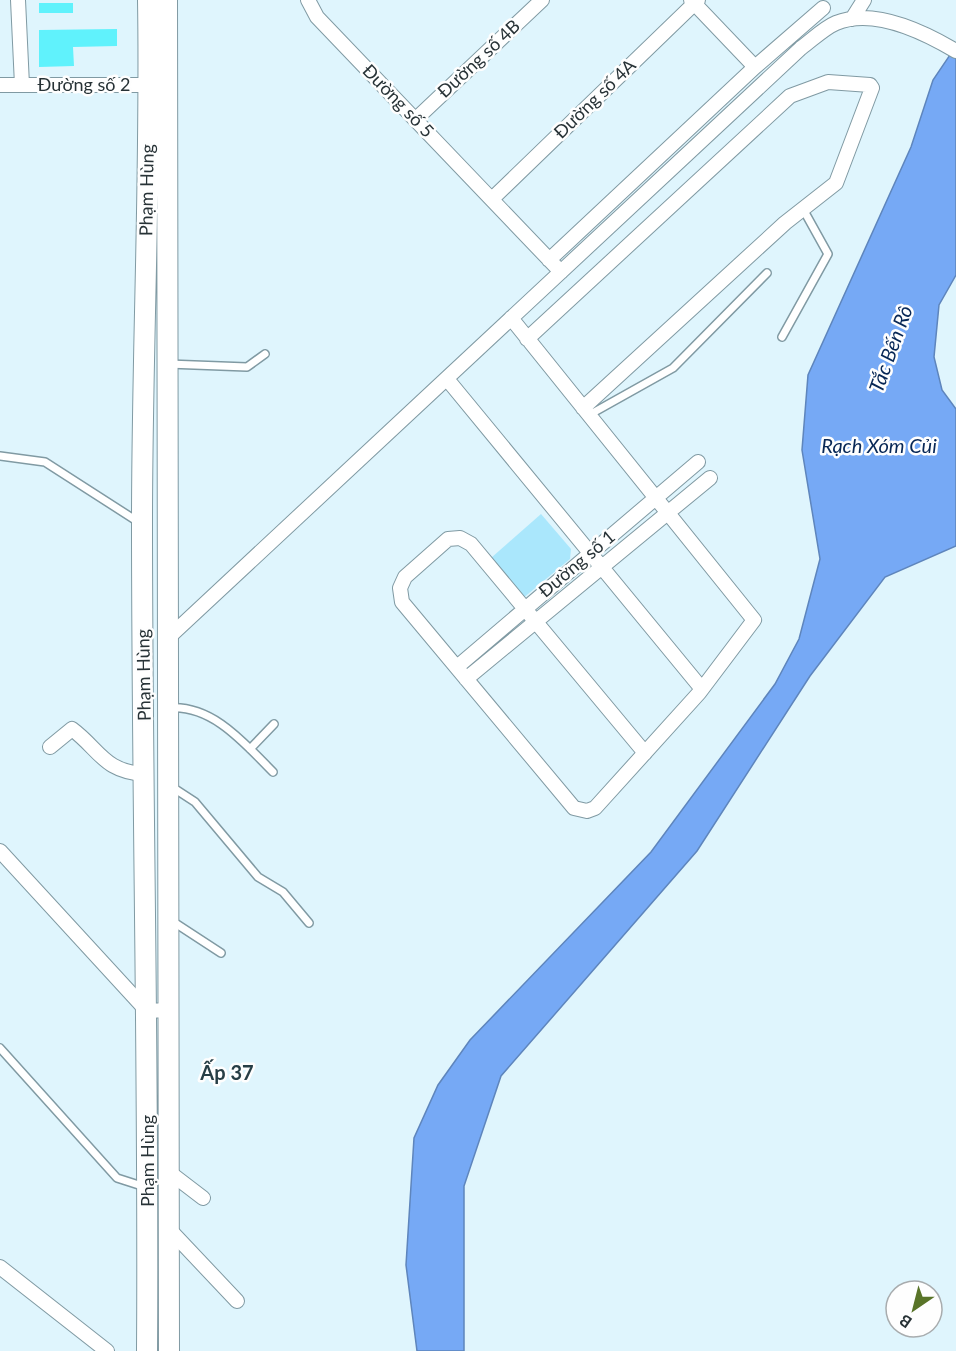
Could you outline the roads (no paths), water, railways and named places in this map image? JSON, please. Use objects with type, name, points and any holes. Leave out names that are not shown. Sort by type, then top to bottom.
[{"type":"main road","name":"Phạm Hùng","points":[[148,0],[159,85],[168,364],[169,1351]]},
{"type":"main road","name":"Phạm Hùng","points":[[147,1351],[147,1011],[142,524],[159,85],[167,0]]},
{"type":"street","points":[[18,0],[22,85]]},
{"type":"street","name":"Đường số 5","points":[[308,0],[317,17],[561,272]]},
{"type":"street","name":"Đường số 4B","points":[[416,119],[542,0]]},
{"type":"street","points":[[852,19],[864,0]]},
{"type":"street","points":[[695,1],[755,67]]},
{"type":"street","name":"Đường số 4A","points":[[492,199],[695,1]]},
{"type":"street","points":[[549,260],[755,67],[823,8]]},
{"type":"street","points":[[167,639],[801,48],[835,23],[852,19],[878,20],[908,26],[956,51]]},
{"type":"street","points":[[527,339],[790,96],[828,82],[868,83],[872,88],[836,183],[803,209],[586,411]]},
{"type":"street","name":"Đường số 2","points":[[0,85],[159,85]]},
{"type":"street","points":[[511,318],[754,620],[702,689],[645,753],[595,808],[587,812],[574,808],[402,602],[400,588],[405,577],[448,539],[460,538],[471,544],[645,753]]},
{"type":"street","points":[[447,379],[702,689]]},
{"type":"street","name":"Đường số 1","points":[[457,667],[698,462]]},
{"type":"street","points":[[466,679],[710,478]]},
{"type":"street","points":[[50,747],[72,729],[112,767],[128,774],[145,774]]},
{"type":"street","points":[[0,851],[147,1011],[168,1010]]},
{"type":"street","points":[[170,1172],[203,1198]]},
{"type":"street","points":[[169,1229],[237,1301]]},
{"type":"street","points":[[0,1267],[107,1351]]},
{"type":"lane","points":[[782,337],[828,256],[827,250],[803,209]]},
{"type":"lane","points":[[586,411],[673,368],[767,273]]},
{"type":"lane","points":[[168,364],[247,367],[265,354]]},
{"type":"lane","points":[[0,456],[45,462],[142,524]]},
{"type":"lane","points":[[167,708],[184,707],[208,716],[250,749],[273,772]]},
{"type":"lane","points":[[250,749],[274,724]]},
{"type":"lane","points":[[168,784],[195,802],[258,877],[283,892],[309,923]]},
{"type":"lane","points":[[168,918],[221,953]]},
{"type":"lane","points":[[0,1048],[117,1178],[148,1187]]},
{"type":"water","name":"Rạch Xóm Củi","points":[[956,46],[956,275],[939,305],[934,357],[942,390],[956,409],[956,546],[885,577],[810,676],[697,851],[501,1076],[464,1186],[464,1351],[417,1351],[406,1265],[414,1138],[438,1085],[470,1040],[651,852],[775,684],[799,639],[820,559],[802,450],[808,375],[911,147],[933,80]]},
{"type":"district","name":"Ấp 37","points":[[227,1073]]},
{"type":"water label","name":"Tắc Bến Rô","points":[[891,349]]}]
